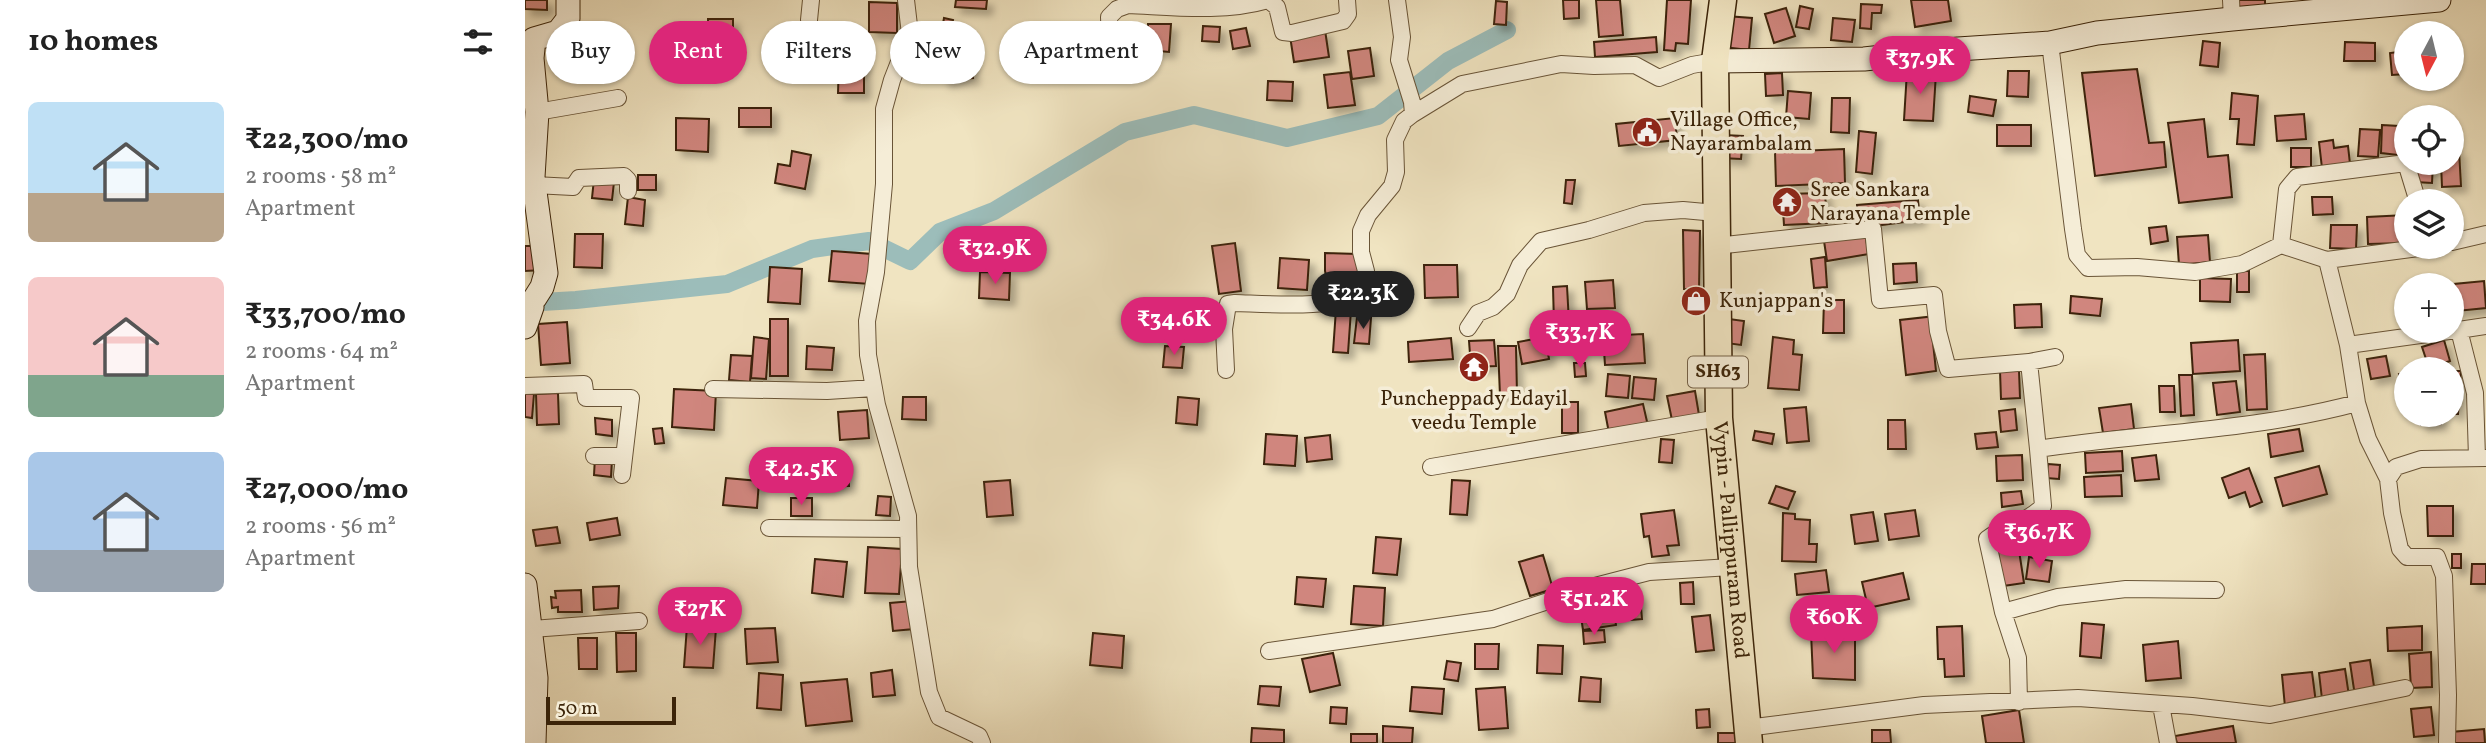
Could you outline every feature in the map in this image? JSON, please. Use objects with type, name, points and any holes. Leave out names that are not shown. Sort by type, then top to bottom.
[{"type":"main road","name":"Vypin - Pallippuram Road","points":[[1723,0],[1715,61],[1719,418],[1748,735]]},
{"type":"street","points":[[530,311],[546,273],[533,235],[530,35],[562,29],[568,19],[568,0]]},
{"type":"street","points":[[809,20],[811,0]]},
{"type":"street","points":[[906,0],[910,34],[884,109],[884,184],[867,321],[868,355],[874,388],[908,516],[909,567],[929,692],[939,717],[979,736],[982,743]]},
{"type":"street","points":[[1109,21],[1109,17],[1117,9],[1128,5],[1173,3],[1237,6],[1268,0],[1277,7],[1283,32],[1292,33],[1343,21],[1348,14],[1347,0]]},
{"type":"street","points":[[1397,0],[1402,37],[1399,60],[1412,108]]},
{"type":"street","points":[[1226,370],[1224,329],[1228,304],[1296,305],[1350,299],[1366,291],[1361,231],[1368,215],[1392,186],[1396,172],[1395,140],[1412,108],[1462,84],[1561,64],[1635,65],[1658,78],[1692,65],[1715,61],[1864,60],[1958,49],[2050,43],[2232,9],[2439,0]]},
{"type":"street","points":[[2050,43],[2077,255],[2088,268],[2137,267],[2195,272],[2242,264],[2281,245],[2327,260],[2394,251]]},
{"type":"street","points":[[533,123],[618,98]]},
{"type":"street","points":[[2281,245],[2287,189],[2297,177],[2394,165]]},
{"type":"street","points":[[534,185],[573,187],[579,178],[624,176],[628,180],[628,191]]},
{"type":"street","points":[[1468,328],[1478,313],[1493,307],[1507,294],[1520,265],[1541,241],[1590,230],[1644,213],[1683,210],[1716,214]]},
{"type":"street","points":[[1716,246],[1873,229],[1880,300],[1934,295],[1938,331],[1948,369],[2055,357]]},
{"type":"street","points":[[2464,239],[2486,234]]},
{"type":"street","points":[[2327,260],[2348,345],[2357,402],[2368,439],[2388,479],[2400,549],[2407,557],[2437,557],[2444,576],[2447,743]]},
{"type":"street","points":[[2464,329],[2486,326]]},
{"type":"street","points":[[2348,345],[2394,338]]},
{"type":"street","points":[[2388,479],[2396,467],[2421,459],[2481,458],[2476,393],[2458,343]]},
{"type":"street","points":[[2019,702],[2018,658],[2003,612],[1987,539],[1997,531],[2033,516],[2043,506],[2029,362]]},
{"type":"street","points":[[525,386],[584,384],[586,398],[631,398],[622,475]]},
{"type":"street","points":[[713,389],[827,391],[874,388]]},
{"type":"street","points":[[2038,449],[2241,424],[2328,410],[2357,402]]},
{"type":"street","points":[[1431,467],[1719,418]]},
{"type":"street","points":[[594,456],[624,456]]},
{"type":"street","points":[[769,528],[908,528]]},
{"type":"street","points":[[1269,651],[1493,619],[1591,587],[1649,572],[1731,567]]},
{"type":"street","points":[[525,585],[536,678],[534,743]]},
{"type":"street","points":[[2003,612],[2058,597],[2126,589],[2216,590]]},
{"type":"street","points":[[532,629],[639,621]]},
{"type":"street","points":[[1748,735],[1924,705],[2078,698],[2270,715],[2405,688]]},
{"type":"street","points":[[2161,705],[2168,743]]},
{"type":"building","points":[[525,0],[547,0],[547,10],[525,9]]},
{"type":"building","points":[[956,0],[987,0],[986,9],[955,7]]},
{"type":"building","points":[[1563,0],[1579,0],[1579,18],[1564,19]]},
{"type":"building","points":[[1596,0],[1620,0],[1623,35],[1599,37]]},
{"type":"building","points":[[1667,0],[1691,0],[1688,44],[1676,43],[1675,51],[1664,50]]},
{"type":"building","points":[[1911,0],[1948,0],[1951,21],[1915,27]]},
{"type":"building","points":[[2238,0],[2265,0],[2265,12],[2237,12]]},
{"type":"building","points":[[1496,1],[1507,2],[1506,25],[1494,24]]},
{"type":"building","points":[[869,2],[897,3],[897,21],[890,21],[890,33],[876,32],[876,21],[869,21]]},
{"type":"building","points":[[1861,4],[1882,5],[1881,13],[1872,13],[1871,29],[1860,28]]},
{"type":"building","points":[[1800,6],[1813,9],[1809,29],[1796,27]]},
{"type":"building","points":[[1786,8],[1795,36],[1774,43],[1765,14]]},
{"type":"building","points":[[1726,16],[1752,18],[1749,50],[1723,47]]},
{"type":"building","points":[[1833,18],[1855,20],[1852,42],[1831,40]]},
{"type":"building","points":[[708,19],[733,19],[733,21]]},
{"type":"building","points":[[1163,24],[1171,24],[1169,52],[1163,51]]},
{"type":"building","points":[[1203,26],[1220,27],[1219,42],[1202,41]]},
{"type":"building","points":[[1246,28],[1250,46],[1233,49],[1230,31]]},
{"type":"building","points":[[1325,30],[1329,57],[1294,62],[1290,36]]},
{"type":"building","points":[[1656,37],[1657,52],[1595,57],[1594,42]]},
{"type":"building","points":[[2203,41],[2220,43],[2218,67],[2200,65]]},
{"type":"building","points":[[2345,42],[2375,43],[2375,61],[2344,61]]},
{"type":"building","points":[[1370,48],[1374,76],[1352,79],[1348,51]]},
{"type":"building","points":[[2394,52],[2394,75],[2392,75],[2390,53]]},
{"type":"building","points":[[2137,69],[2149,143],[2164,142],[2166,167],[2095,176],[2082,73]]},
{"type":"building","points":[[1907,71],[1936,73],[1933,121],[1904,120]]},
{"type":"building","points":[[2008,71],[2029,71],[2028,97],[2007,96]]},
{"type":"building","points":[[1350,72],[1355,105],[1328,108],[1324,75]]},
{"type":"building","points":[[1782,73],[1783,95],[1766,96],[1765,74]]},
{"type":"building","points":[[1268,81],[1293,82],[1292,101],[1267,100]]},
{"type":"building","points":[[838,84],[864,84],[864,93],[838,93]]},
{"type":"building","points":[[1788,91],[1811,93],[1809,119],[1786,117]]},
{"type":"building","points":[[2232,93],[2258,96],[2254,145],[2237,144],[2239,119],[2230,119]]},
{"type":"building","points":[[1970,96],[1996,100],[1993,116],[1968,112]]},
{"type":"building","points":[[1832,98],[1850,98],[1849,133],[1831,132]]},
{"type":"building","points":[[739,108],[771,108],[771,127],[739,127]]},
{"type":"building","points":[[2304,114],[2306,139],[2277,141],[2275,116]]},
{"type":"building","points":[[676,118],[709,119],[708,152],[676,150]]},
{"type":"building","name":"Village Office, Nayarambalam","points":[[1675,118],[1677,140],[1619,146],[1616,124]]},
{"type":"building","points":[[2204,119],[2208,157],[2228,155],[2232,197],[2179,203],[2168,123]]},
{"type":"building","points":[[1997,125],[2031,125],[2031,146],[1997,146]]},
{"type":"building","points":[[2382,125],[2394,126],[2394,155],[2381,153]]},
{"type":"building","points":[[2360,129],[2380,130],[2378,157],[2358,156]]},
{"type":"building","points":[[1859,131],[1876,133],[1872,174],[1856,172]]},
{"type":"building","points":[[1723,135],[1743,136],[1741,159],[1721,158]]},
{"type":"building","points":[[2333,140],[2334,148],[2348,146],[2350,164],[2322,168],[2319,142]]},
{"type":"building","points":[[2291,148],[2311,148],[2311,167],[2291,167]]},
{"type":"building","points":[[1844,149],[1845,183],[1776,186],[1775,152]]},
{"type":"building","points":[[792,151],[811,155],[805,189],[775,183],[778,164],[790,166]]},
{"type":"building","points":[[638,175],[656,175],[656,190],[638,190]]},
{"type":"building","points":[[2415,175],[2432,175],[2432,183],[2415,182]]},
{"type":"building","points":[[2442,175],[2460,175],[2461,186],[2442,187]]},
{"type":"building","points":[[594,179],[614,182],[612,200],[592,198]]},
{"type":"building","points":[[1566,180],[1575,180],[1572,204],[1564,203]]},
{"type":"building","points":[[1825,193],[1827,223],[1784,225],[1782,194]]},
{"type":"building","points":[[628,197],[645,200],[643,226],[625,224]]},
{"type":"building","points":[[2312,197],[2332,197],[2333,214],[2313,215]]},
{"type":"building","points":[[1918,200],[1920,220],[1859,228],[1857,205]]},
{"type":"building","points":[[2394,216],[2394,243],[2368,244],[2367,217]]},
{"type":"building","points":[[2331,225],[2357,225],[2356,249],[2330,248]]},
{"type":"building","points":[[2166,226],[2168,241],[2151,244],[2149,228]]},
{"type":"building","points":[[1683,230],[1700,231],[1699,290],[1684,289]]},
{"type":"building","points":[[575,234],[603,234],[602,268],[574,267]]},
{"type":"building","points":[[1865,234],[1869,254],[1827,261],[1824,241]]},
{"type":"building","points":[[2208,235],[2210,262],[2179,265],[2177,237]]},
{"type":"building","points":[[1235,243],[1241,291],[1219,294],[1212,246]]},
{"type":"building","points":[[525,246],[542,246],[543,270],[525,271]]},
{"type":"building","points":[[832,251],[872,254],[870,284],[829,281]]},
{"type":"building","points":[[1325,253],[1358,254],[1360,289],[1329,290]]},
{"type":"building","points":[[1825,257],[1827,287],[1814,288],[1811,259]]},
{"type":"building","points":[[1280,258],[1309,260],[1307,290],[1278,288]]},
{"type":"building","points":[[1916,263],[1917,282],[1894,284],[1893,264]]},
{"type":"building","points":[[1424,265],[1457,265],[1458,297],[1425,298]]},
{"type":"building","points":[[770,267],[802,269],[800,304],[768,302]]},
{"type":"building","points":[[2237,271],[2249,271],[2249,292],[2237,292]]},
{"type":"building","points":[[980,272],[1010,273],[1009,300],[979,298]]},
{"type":"building","points":[[2200,278],[2231,279],[2230,302],[2200,301]]},
{"type":"building","points":[[1613,280],[1615,308],[1587,309],[1585,282]]},
{"type":"building","points":[[2484,281],[2486,308],[2464,310],[2464,283]]},
{"type":"building","points":[[1567,286],[1569,323],[1554,324],[1553,287]]},
{"type":"building","points":[[2071,296],[2102,299],[2100,316],[2070,313]]},
{"type":"building","points":[[1824,300],[1844,300],[1844,333],[1823,333]]},
{"type":"building","points":[[2041,304],[2042,327],[2015,328],[2014,305]]},
{"type":"building","points":[[1336,309],[1351,310],[1348,353],[1333,352]]},
{"type":"building","points":[[1936,316],[1932,333],[1936,371],[1906,375],[1900,320]]},
{"type":"building","points":[[1357,317],[1371,318],[1369,344],[1354,343]]},
{"type":"building","points":[[770,319],[788,319],[788,376],[770,376]]},
{"type":"building","points":[[1729,319],[1744,321],[1741,345],[1726,343]]},
{"type":"building","points":[[567,322],[570,363],[541,365],[538,324]]},
{"type":"building","points":[[1565,334],[1579,335],[1578,346],[1564,345]]},
{"type":"building","points":[[1643,334],[1645,363],[1605,365],[1603,336]]},
{"type":"building","points":[[754,337],[769,339],[766,379],[751,378]]},
{"type":"building","points":[[1545,337],[1549,359],[1522,364],[1518,342]]},
{"type":"building","points":[[1773,337],[1794,340],[1793,354],[1802,355],[1799,390],[1768,388]]},
{"type":"building","points":[[1451,338],[1453,359],[1409,362],[1408,342]]},
{"type":"building","points":[[1494,340],[1496,366],[1471,367],[1469,341]]},
{"type":"building","points":[[2238,340],[2240,371],[2193,374],[2191,343]]},
{"type":"building","points":[[2445,343],[2449,357],[2425,357],[2422,347]]},
{"type":"building","points":[[807,346],[834,348],[832,370],[806,369]]},
{"type":"building","points":[[1165,346],[1184,347],[1182,368],[1163,367]]},
{"type":"building","points":[[1498,346],[1516,346],[1517,395],[1500,396]]},
{"type":"building","points":[[2265,354],[2267,409],[2247,410],[2244,355]]},
{"type":"building","points":[[731,355],[752,356],[750,382],[729,380]]},
{"type":"building","points":[[2386,356],[2390,376],[2371,379],[2367,359]]},
{"type":"building","points":[[1574,363],[1585,363],[1586,376],[1575,377]]},
{"type":"building","points":[[2019,370],[2020,398],[2001,399],[2000,371]]},
{"type":"building","points":[[1608,374],[1630,376],[1628,398],[1606,396]]},
{"type":"building","points":[[2179,375],[2192,375],[2194,415],[2181,416]]},
{"type":"building","points":[[1634,377],[1656,379],[1654,400],[1632,398]]},
{"type":"building","points":[[2236,381],[2240,412],[2217,415],[2213,383]]},
{"type":"building","points":[[2159,386],[2174,386],[2175,412],[2160,412]]},
{"type":"building","points":[[674,389],[716,391],[714,430],[672,427]]},
{"type":"building","points":[[1695,391],[1699,415],[1672,420],[1667,396]]},
{"type":"building","points":[[525,393],[534,394],[532,418],[525,417]]},
{"type":"building","points":[[558,393],[559,424],[537,425],[536,394]]},
{"type":"building","points":[[903,397],[926,397],[926,420],[902,419]]},
{"type":"building","points":[[1178,397],[1199,399],[1197,425],[1176,423]]},
{"type":"building","points":[[1562,402],[1578,402],[1578,433],[1562,433]]},
{"type":"building","points":[[1643,404],[1648,426],[1609,433],[1605,412]]},
{"type":"building","points":[[2131,404],[2134,429],[2103,433],[2099,408]]},
{"type":"building","points":[[1806,407],[1809,441],[1787,443],[1784,409]]},
{"type":"building","points":[[2015,409],[2017,430],[2001,432],[1999,411]]},
{"type":"building","points":[[867,410],[869,438],[840,440],[838,412]]},
{"type":"building","points":[[595,418],[612,420],[612,436],[596,434]]},
{"type":"building","points":[[1888,420],[1905,420],[1906,449],[1888,449]]},
{"type":"building","points":[[662,428],[664,443],[655,444],[653,429]]},
{"type":"building","points":[[2299,429],[2303,451],[2271,457],[2268,434]]},
{"type":"building","points":[[1755,431],[1774,434],[1772,444],[1753,440]]},
{"type":"building","points":[[1996,432],[1998,447],[1977,449],[1975,434]]},
{"type":"building","points":[[1266,434],[1297,436],[1295,466],[1264,464]]},
{"type":"building","points":[[1330,435],[1332,459],[1307,462],[1305,438]]},
{"type":"building","points":[[1661,439],[1674,440],[1672,463],[1659,462]]},
{"type":"building","points":[[2122,451],[2123,471],[2086,473],[2085,453]]},
{"type":"building","points":[[2022,455],[2023,480],[1997,481],[1996,456]]},
{"type":"building","points":[[2156,455],[2159,479],[2135,481],[2132,458]]},
{"type":"building","points":[[595,457],[612,459],[611,477],[594,475]]},
{"type":"building","points":[[848,457],[849,486],[807,487],[806,458]]},
{"type":"building","points":[[2048,464],[2060,465],[2059,479],[2046,478]]},
{"type":"building","points":[[2319,466],[2327,494],[2283,506],[2275,478]]},
{"type":"building","points":[[2249,468],[2262,502],[2250,507],[2245,492],[2229,498],[2222,478]]},
{"type":"building","points":[[2121,475],[2122,496],[2085,497],[2084,477]]},
{"type":"building","points":[[726,478],[759,481],[757,508],[723,505]]},
{"type":"building","points":[[1010,480],[1013,515],[987,517],[984,482]]},
{"type":"building","points":[[1452,480],[1470,481],[1467,515],[1450,514]]},
{"type":"building","points":[[1776,486],[1795,492],[1788,509],[1769,503]]},
{"type":"building","points":[[2021,491],[2023,504],[2002,507],[2001,493]]},
{"type":"building","points":[[878,496],[891,497],[890,516],[876,515]]},
{"type":"building","points":[[791,498],[812,498],[812,516],[791,516]]},
{"type":"building","points":[[2427,506],[2453,506],[2453,536],[2428,536]]},
{"type":"building","points":[[1674,510],[1679,545],[1667,546],[1669,555],[1652,557],[1649,536],[1644,537],[1641,514]]},
{"type":"building","points":[[1915,510],[1919,536],[1889,540],[1885,514]]},
{"type":"building","points":[[1873,512],[1878,541],[1855,544],[1851,515]]},
{"type":"building","points":[[1783,513],[1795,514],[1795,519],[1810,520],[1809,544],[1817,544],[1816,562],[1782,561]]},
{"type":"building","points":[[617,518],[620,535],[590,540],[587,523]]},
{"type":"building","points":[[557,527],[560,543],[536,546],[533,530]]},
{"type":"building","points":[[1376,537],[1401,539],[1397,575],[1373,573]]},
{"type":"building","points":[[2018,544],[2024,583],[2003,586],[1997,547]]},
{"type":"building","points":[[868,547],[902,549],[899,594],[865,593]]},
{"type":"building","points":[[2452,554],[2461,554],[2461,568],[2452,568]]},
{"type":"building","points":[[1543,555],[1553,589],[1530,596],[1519,562]]},
{"type":"building","points":[[2029,557],[2052,561],[2049,582],[2026,579]]},
{"type":"building","points":[[815,559],[847,562],[843,597],[812,593]]},
{"type":"building","points":[[2472,564],[2486,564],[2486,584],[2471,584]]},
{"type":"building","points":[[1826,570],[1829,592],[1797,595],[1795,574]]},
{"type":"building","points":[[1903,573],[1909,599],[1868,608],[1862,582]]},
{"type":"building","points":[[1297,577],[1326,579],[1323,607],[1295,604]]},
{"type":"building","points":[[1693,582],[1694,604],[1681,604],[1680,583]]},
{"type":"building","points":[[619,586],[618,608],[594,610],[593,587]]},
{"type":"building","points":[[1354,586],[1385,588],[1383,626],[1351,624]]},
{"type":"building","points":[[581,590],[582,612],[558,612],[558,607],[552,608],[551,597],[556,598],[555,591]]},
{"type":"building","points":[[1640,595],[1642,619],[1631,620],[1631,615],[1617,615],[1616,596]]},
{"type":"building","points":[[1612,598],[1616,625],[1583,630],[1579,603]]},
{"type":"building","points":[[912,601],[914,629],[893,631],[890,603]]},
{"type":"building","points":[[1710,615],[1714,650],[1696,652],[1692,617]]},
{"type":"building","points":[[2082,623],[2104,625],[2101,658],[2080,656]]},
{"type":"building","points":[[687,626],[716,628],[713,668],[684,667]]},
{"type":"building","points":[[1962,626],[1964,676],[1945,677],[1944,659],[1938,659],[1937,627]]},
{"type":"building","points":[[2422,626],[2422,650],[2388,651],[2387,628]]},
{"type":"building","points":[[775,628],[778,662],[747,664],[745,629]]},
{"type":"building","points":[[1604,630],[1605,642],[1584,644],[1583,631]]},
{"type":"building","points":[[1855,631],[1855,680],[1813,678],[1811,632]]},
{"type":"building","points":[[616,633],[636,633],[636,671],[617,672]]},
{"type":"building","points":[[1093,633],[1124,636],[1122,668],[1090,665]]},
{"type":"building","points":[[578,638],[597,638],[597,669],[579,669]]},
{"type":"building","points":[[2178,641],[2181,678],[2146,681],[2143,645]]},
{"type":"building","points":[[1475,644],[1499,644],[1498,669],[1475,669]]},
{"type":"building","points":[[1538,645],[1563,646],[1562,674],[1537,673]]},
{"type":"building","points":[[2431,652],[2432,687],[2411,688],[2409,654]]},
{"type":"building","points":[[1333,653],[1340,685],[1310,692],[1302,659]]},
{"type":"building","points":[[2370,660],[2375,693],[2355,696],[2350,663]]},
{"type":"building","points":[[1447,661],[1461,663],[1458,681],[1444,679]]},
{"type":"building","points":[[2345,669],[2349,696],[2322,699],[2319,673]]},
{"type":"building","points":[[892,670],[895,695],[873,697],[871,673]]},
{"type":"building","points":[[2312,672],[2316,703],[2285,707],[2282,675]]},
{"type":"building","points":[[759,673],[783,675],[781,710],[757,708]]},
{"type":"building","points":[[1581,677],[1601,679],[1600,702],[1579,701]]},
{"type":"building","points":[[847,679],[852,721],[806,726],[801,683]]},
{"type":"building","points":[[1260,686],[1281,687],[1279,706],[1258,704]]},
{"type":"building","points":[[1412,687],[1444,689],[1442,714],[1410,711]]},
{"type":"building","points":[[1505,687],[1508,728],[1479,730],[1476,689]]},
{"type":"building","points":[[1331,707],[1347,708],[1346,724],[1330,723]]},
{"type":"building","points":[[2431,707],[2434,735],[2414,737],[2411,709]]},
{"type":"building","points":[[1709,709],[1710,727],[1697,728],[1696,710]]},
{"type":"building","points":[[2019,710],[2024,743],[1986,743],[1982,716]]},
{"type":"building","points":[[1383,726],[1413,728],[1412,743],[1383,743]]},
{"type":"building","points":[[2233,726],[2236,743],[2177,743],[2175,736]]},
{"type":"building","points":[[1252,728],[1284,730],[1284,743],[1251,743]]},
{"type":"building","points":[[2484,729],[2485,743],[2452,743],[2451,732]]},
{"type":"building","points":[[1872,730],[1890,730],[1891,743],[1872,743]]},
{"type":"building","points":[[1718,733],[1738,733],[1739,743],[1718,743]]},
{"type":"building","points":[[1351,734],[1377,734],[1377,743],[1351,743]]},
{"type":"waterway","points":[[525,303],[727,284],[812,249],[869,241],[910,261],[940,232],[994,211],[1125,132],[1194,115],[1287,138],[1378,116],[1448,61],[1507,30]]},
{"type":"place","name":"Village Office, Nayarambalam","points":[[1647,132]]},
{"type":"place","name":"Sree Sankara Narayana Temple","points":[[1787,202]]},
{"type":"place","name":"Kunjappan's","points":[[1696,301]]},
{"type":"place","name":"Puncheppady Edayil veedu Temple","points":[[1474,367]]}]
